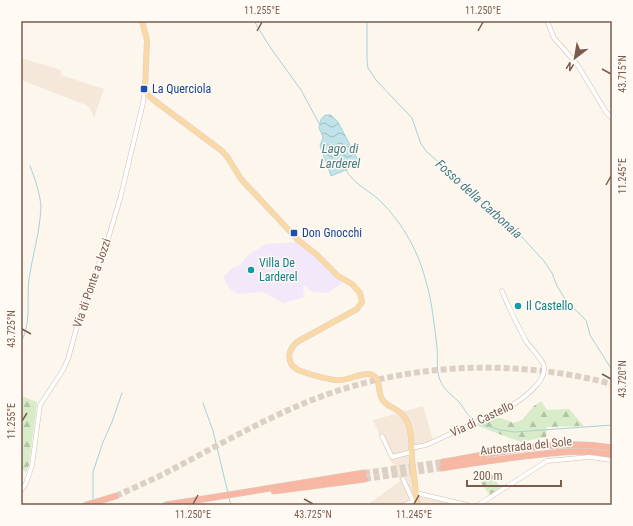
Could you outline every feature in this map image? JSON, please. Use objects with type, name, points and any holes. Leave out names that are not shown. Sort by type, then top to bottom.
[{"type":"highway","name":"Autostrada del Sole","points":[[612,448],[590,445],[560,445],[442,465],[561,452],[586,451],[612,455]]},
{"type":"highway","points":[[166,505],[364,476]]},
{"type":"highway","points":[[86,505],[116,496]]},
{"type":"main road","points":[[142,21],[147,40],[144,85],[146,93],[224,153],[241,179],[298,240],[316,254],[338,276],[350,282],[359,292],[362,300],[359,307],[297,342],[290,351],[290,361],[298,370],[337,380],[344,380],[369,374],[379,381],[380,394],[384,401],[401,413],[407,420],[410,430],[416,502]]},
{"type":"street","points":[[547,21],[556,41],[577,64],[606,112],[612,118]]},
{"type":"street","name":"Via di Ponte a Jozzi","points":[[21,491],[26,483],[32,466],[40,405],[64,370],[68,359],[84,301],[109,235],[120,199],[144,95],[146,93]]},
{"type":"street","name":"Via di Castello","points":[[382,436],[392,457],[426,445],[469,424],[498,413],[517,402],[533,390],[543,377],[544,366],[528,343],[510,310],[502,291]]},
{"type":"street","points":[[478,505],[547,461],[589,458],[612,460]]},
{"type":"street","points":[[403,479],[416,502],[404,505]]},
{"type":"street","points":[[416,493],[467,505]]},
{"type":"shaded area","points":[[21,58],[61,70],[61,75],[104,89],[94,118],[90,108],[86,105],[21,80]]},
{"type":"shaded area","points":[[298,242],[310,250],[343,283],[327,293],[313,292],[303,286],[304,297],[284,303],[263,292],[238,294],[229,288],[223,277],[232,268],[241,264],[248,255],[266,244]]},
{"type":"shaded area","points":[[423,406],[434,443],[414,451],[418,491],[474,505],[367,505],[400,481],[373,420]]},
{"type":"green space","points":[[21,396],[37,402],[29,465],[26,472],[21,470]]},
{"type":"green space","points":[[541,401],[547,410],[569,409],[584,426],[547,427],[546,437],[521,442],[475,425],[494,418],[502,418],[513,423],[522,420],[534,406]]},
{"type":"green space","points":[[489,470],[501,489],[490,496],[478,478]]},
{"type":"water","name":"Lago di Larderel","points":[[325,115],[331,115],[338,122],[360,164],[331,176],[320,146],[323,137],[319,128],[321,119]]},
{"type":"waterway","points":[[254,21],[270,47],[301,90],[320,125]]},
{"type":"waterway","name":"Fosso della Carbonaia","points":[[367,21],[368,68],[376,80],[412,118],[421,144],[427,152],[475,194],[494,215],[521,236],[544,261],[567,302],[586,320],[590,335],[612,370]]},
{"type":"waterway","points":[[21,342],[27,325],[29,282],[41,208],[38,191],[30,166]]},
{"type":"waterway","points":[[346,170],[356,182],[385,206],[407,235],[422,267],[427,286],[435,330],[440,380],[446,390],[476,421]]},
{"type":"waterway","points":[[93,499],[93,472],[122,393]]},
{"type":"waterway","name":"Autostrada del Sole","points":[[203,403],[213,431],[228,493]]},
{"type":"waterway","points":[[479,423],[500,430],[515,432],[612,425]]},
{"type":"waterway","points":[[229,498],[231,505]]},
{"type":"tunnel","points":[[116,496],[159,476],[284,412],[337,391],[375,380],[414,373],[454,369],[494,368],[534,370],[573,375],[612,384]]},
{"type":"tunnel","points":[[364,473],[443,462]]},
{"type":"tunnel","points":[[365,479],[442,468]]},
{"type":"place","name":"La Querciola","points":[[144,89]]},
{"type":"place","name":"Don Gnocchi","points":[[294,233]]},
{"type":"place","name":"Villa De Larderel","points":[[251,270]]},
{"type":"place","name":"Il Castello","points":[[518,306]]}]
